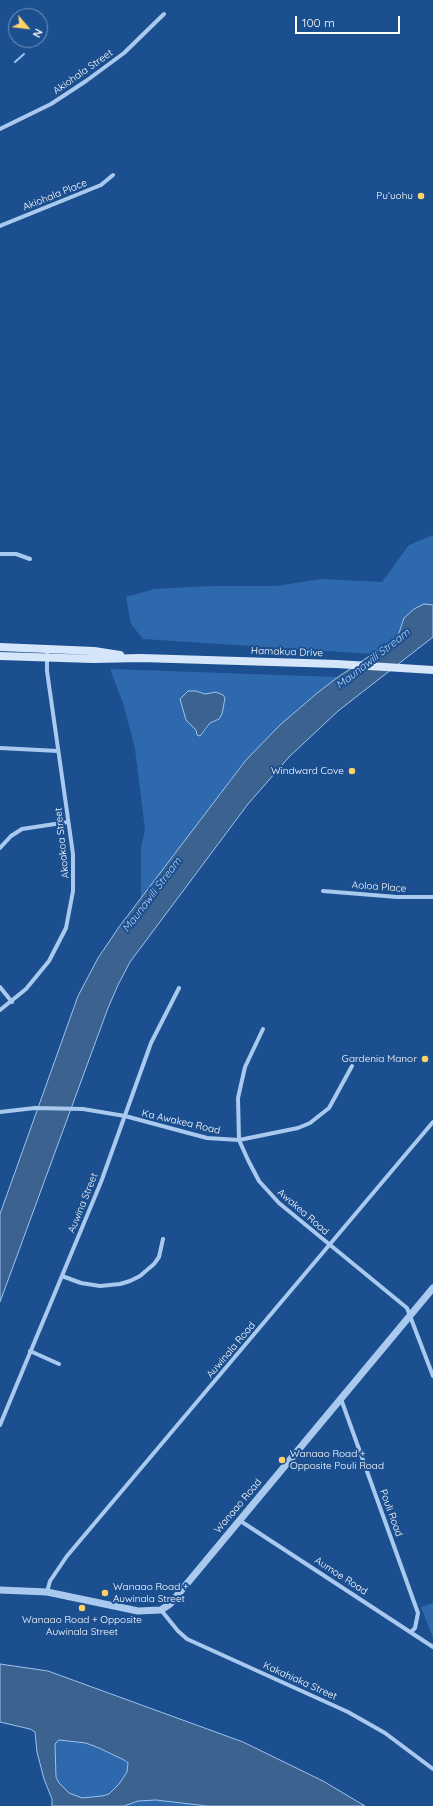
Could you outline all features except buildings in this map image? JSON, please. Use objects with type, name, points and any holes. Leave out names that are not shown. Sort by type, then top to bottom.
[{"type":"main road","name":"Hamakua Drive","points":[[0,647],[47,654]]},
{"type":"main road","name":"Hamakua Drive","points":[[0,656],[94,651],[141,658],[337,664],[433,670]]},
{"type":"street","name":"Akiohala Street","points":[[0,129],[51,104],[86,81],[124,52],[164,14]]},
{"type":"street","name":"Akiohala Place","points":[[0,226],[102,185],[113,175]]},
{"type":"street","points":[[0,554],[16,554],[30,558]]},
{"type":"street","name":"Akoakoa Street","points":[[0,1010],[12,1002],[26,989],[42,971],[56,950],[66,928],[72,903],[74,878],[68,822],[47,670],[47,654]]},
{"type":"street","points":[[0,748],[58,751]]},
{"type":"street","points":[[0,848],[11,836],[22,829],[68,822]]},
{"type":"street","name":"Aoloa Place","points":[[323,890],[397,897],[433,897]]},
{"type":"street","points":[[0,987],[12,1002]]},
{"type":"street","name":"Auwina Street","points":[[0,1425],[101,1182],[151,1043],[179,988]]},
{"type":"street","name":"Awakea Road","points":[[263,1029],[250,1055],[241,1080],[237,1116],[239,1140],[255,1173],[265,1189],[279,1203],[407,1308],[433,1376]]},
{"type":"street","name":"Ka Awakea Road","points":[[0,1112],[35,1108],[83,1109],[125,1116],[207,1138],[239,1140],[298,1128],[310,1122],[329,1108],[352,1066]]},
{"type":"street","name":"Auwinala Road","points":[[47,1592],[50,1581],[67,1556],[433,1122]]},
{"type":"street","points":[[62,1276],[81,1283],[100,1286],[120,1284],[130,1281],[140,1276],[154,1264],[159,1257],[163,1239]]},
{"type":"street","name":"Wanaao Road","points":[[161,1610],[176,1597],[433,1288]]},
{"type":"street","points":[[30,1351],[59,1364]]},
{"type":"street","name":"Pouli Road","points":[[342,1399],[418,1613],[415,1628],[412,1632]]},
{"type":"street","name":"Aumoe Road","points":[[239,1520],[433,1647]]},
{"type":"street","points":[[0,1590],[47,1592],[138,1611],[161,1610]]},
{"type":"street","name":"Kakahiaka Street","points":[[161,1610],[178,1631],[187,1639],[348,1712],[385,1733],[433,1769]]},
{"type":"shaded area","points":[[433,535],[433,605],[424,604],[410,612],[402,622],[399,633],[395,639],[373,654],[143,639],[131,624],[126,597],[154,589],[211,586],[276,586],[321,579],[382,582],[409,545]]},
{"type":"shaded area","points":[[110,669],[338,677],[298,709],[246,760],[141,900],[141,848],[145,829],[135,749],[124,706]],"holes":[[[196,691],[205,694],[216,692],[225,698],[222,714],[219,719],[210,723],[207,729],[197,735],[196,730],[186,720],[180,698]]]},
{"type":"shaded area","points":[[433,1603],[433,1638],[421,1607]]},
{"type":"shaded area","points":[[59,1740],[86,1743],[99,1748],[128,1763],[127,1772],[119,1784],[109,1794],[82,1798],[69,1793],[59,1783],[56,1777],[55,1744]]},
{"type":"shaded area","points":[[156,1800],[207,1806],[124,1806],[138,1801]]},
{"type":"water","name":"Maunawili Stream","points":[[424,604],[433,605],[433,637],[338,711],[289,757],[248,804],[130,962],[108,1008],[0,1302],[0,1214],[78,996],[98,958],[119,927],[246,760],[280,725],[316,694],[338,677],[395,639],[399,633],[404,618],[414,609]]},
{"type":"water","points":[[188,691],[196,691],[205,694],[216,692],[223,695],[225,698],[222,714],[219,719],[210,723],[200,736],[197,735],[196,730],[186,720],[180,699]]},
{"type":"water","points":[[0,1664],[48,1671],[243,1742],[323,1781],[365,1806],[207,1806],[156,1800],[138,1801],[124,1806],[52,1806],[52,1799],[44,1779],[37,1752],[35,1732],[30,1729],[0,1722]],"holes":[[[59,1740],[86,1743],[128,1763],[127,1772],[119,1784],[109,1794],[82,1798],[69,1793],[59,1783],[56,1777],[55,1744]]]},
{"type":"waterway","points":[[15,62],[24,54]]},
{"type":"place","name":"Puʻuohu","points":[[421,196]]},
{"type":"place","name":"Windward Cove","points":[[352,771]]},
{"type":"place","name":"Gardenia Manor","points":[[425,1059]]},
{"type":"place","name":"Wanaao Road + Opposite Pouli Road","points":[[282,1460]]},
{"type":"place","name":"Wanaao Road + Auwinala Street","points":[[105,1593]]},
{"type":"place","name":"Wanaao Road + Opposite Auwinala Street","points":[[82,1608]]}]
